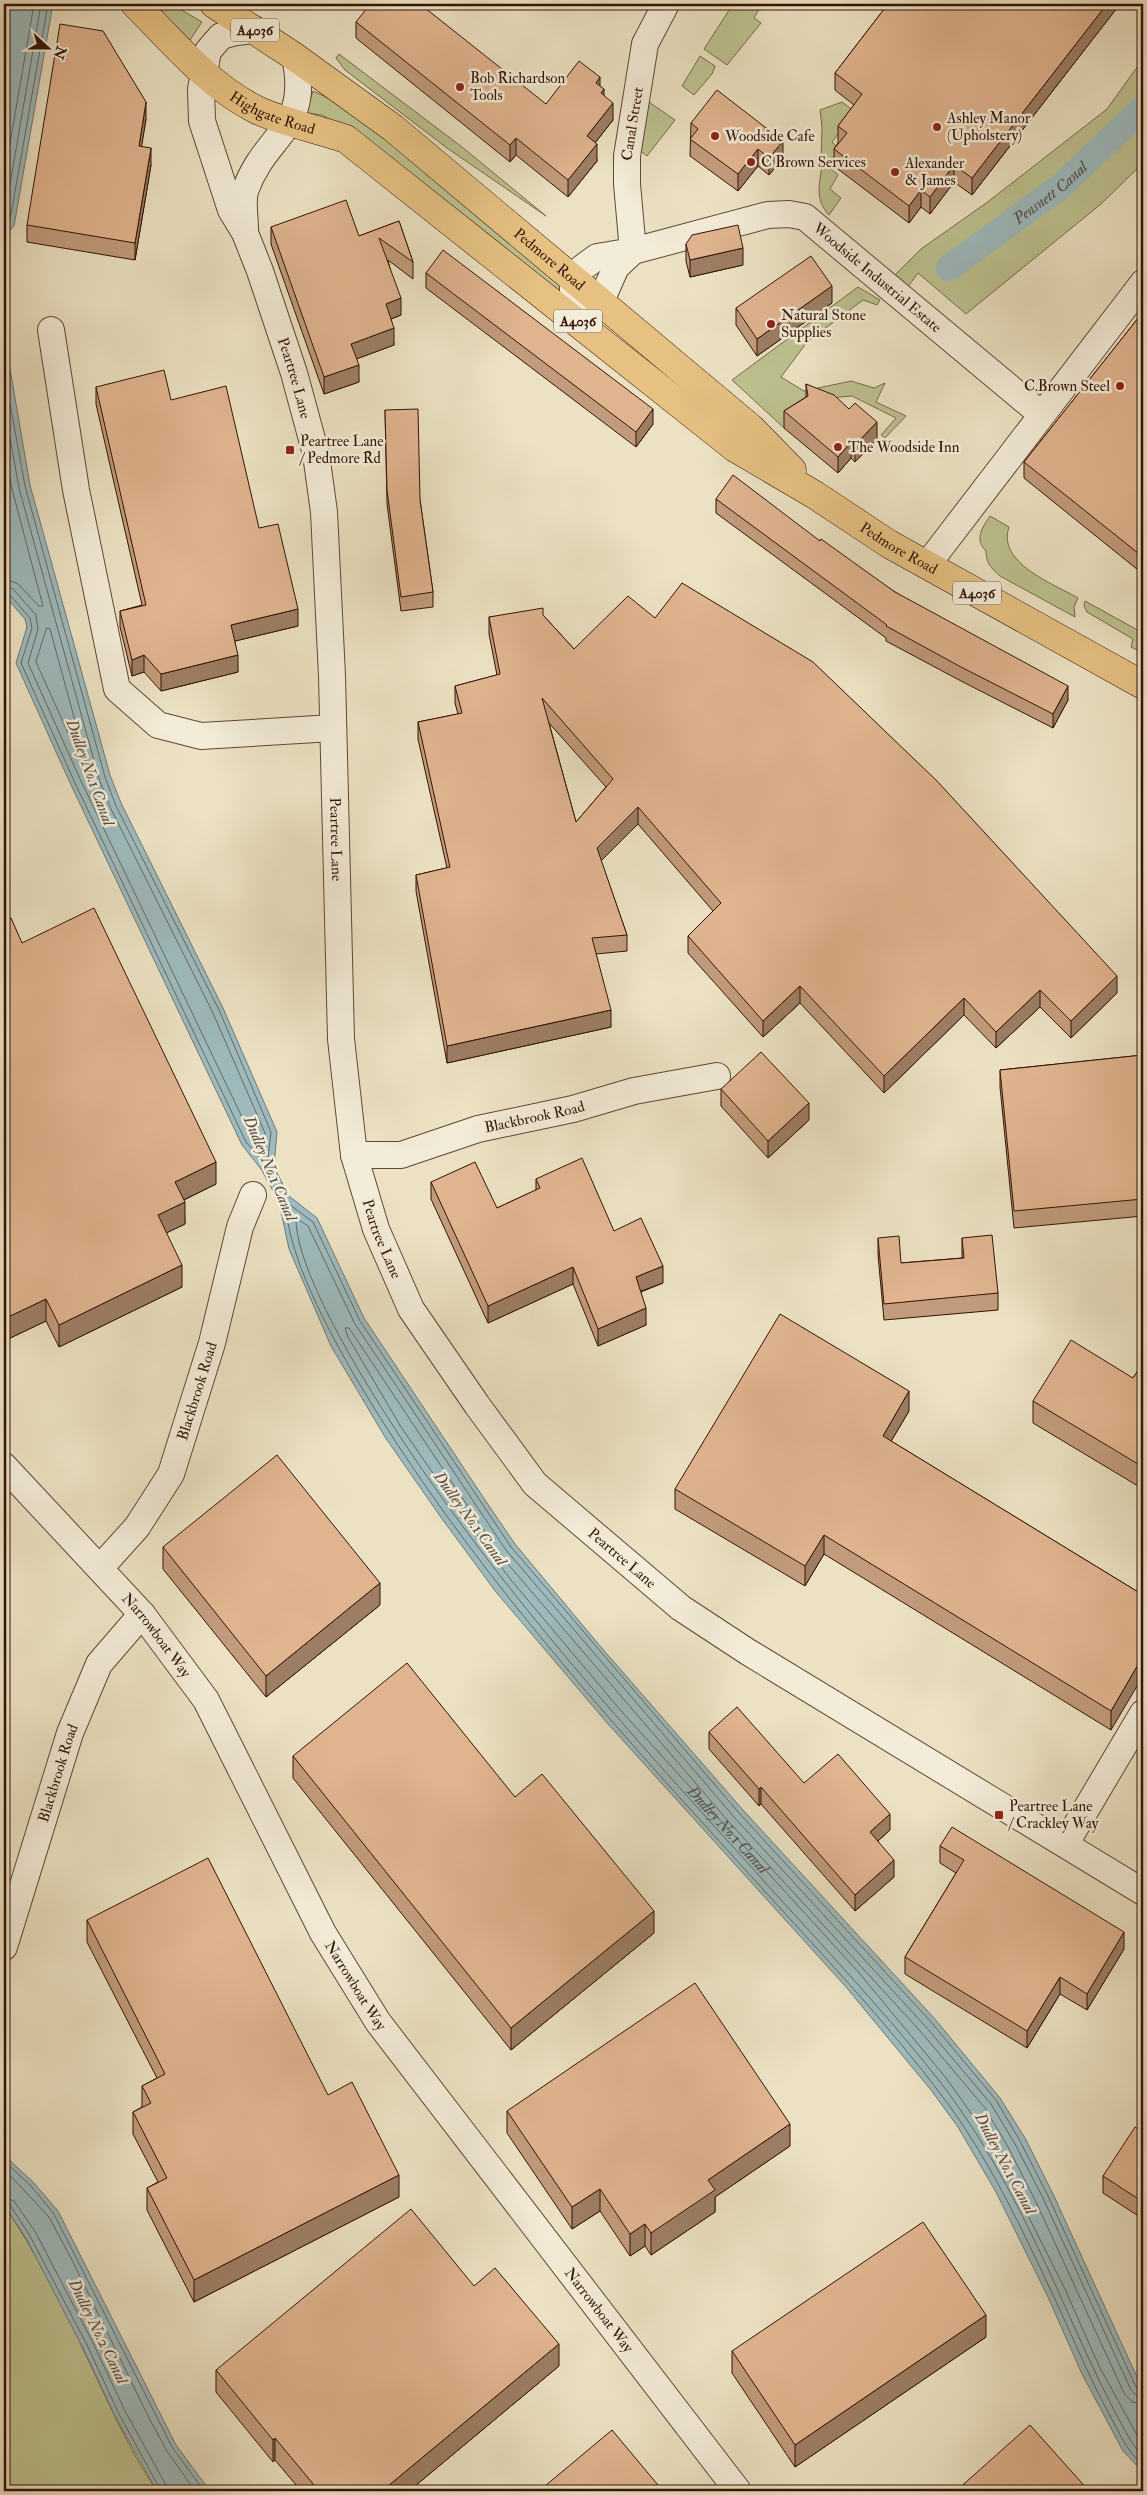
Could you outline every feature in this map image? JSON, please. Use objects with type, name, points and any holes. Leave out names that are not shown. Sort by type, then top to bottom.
[{"type":"highway","name":"A4036","points":[[135,4],[204,73]]},
{"type":"highway","name":"A4036","points":[[214,4],[295,57]]},
{"type":"highway","name":"Pedmore Road","points":[[295,57],[393,128],[575,278],[751,428],[815,495]]},
{"type":"highway","name":"Highgate Road","points":[[204,73],[237,99],[256,110],[346,139]]},
{"type":"highway","name":"Pedmore Road","points":[[346,139],[576,320],[734,448],[815,495],[847,517],[927,565],[1143,685]]},
{"type":"street","name":"Canal Street","points":[[633,251],[627,184],[627,156],[645,44],[666,4]]},
{"type":"street","points":[[204,73],[208,51],[221,36],[256,30]]},
{"type":"street","points":[[290,121],[300,90],[295,57]]},
{"type":"street","name":"Peartree Lane","points":[[204,73],[202,121],[231,210],[244,233],[260,271],[294,373],[316,454],[324,512],[333,728],[341,1038],[354,1155],[376,1228],[411,1309],[477,1405],[535,1484],[681,1608],[748,1652],[1066,1843],[1143,1892]]},
{"type":"street","name":"Peartree Lane","points":[[244,233],[244,194],[253,172],[290,121]]},
{"type":"street","name":"Woodside Industrial Estate","points":[[633,251],[768,214],[789,214],[805,217],[1041,414]]},
{"type":"street","points":[[576,320],[573,290],[575,278],[582,268],[598,257],[633,251]]},
{"type":"street","points":[[576,320],[600,301],[616,267],[633,251]]},
{"type":"street","points":[[927,565],[1143,282]]},
{"type":"street","points":[[50,330],[76,490],[117,689],[158,725],[201,736],[333,728]]},
{"type":"street","name":"Blackbrook Road","points":[[354,1155],[401,1155],[478,1129],[573,1109],[634,1091],[717,1076]]},
{"type":"street","name":"Blackbrook Road","points":[[100,1568],[137,1527],[171,1474],[212,1343],[240,1227],[253,1195]]},
{"type":"street","name":"Narrowboat Way","points":[[4,1466],[142,1614],[206,1700],[323,1933],[378,2022],[738,2491]]},
{"type":"street","name":"Blackbrook Road","points":[[4,1947],[70,1733],[99,1664],[142,1614]]},
{"type":"street","points":[[1066,1843],[1143,1713]]},
{"type":"green space","points":[[154,4],[171,4],[202,22],[190,40]]},
{"type":"green space","points":[[733,4],[762,4],[754,18],[761,23],[727,65],[704,49]]},
{"type":"green space","points":[[339,54],[462,147],[546,216],[447,148],[345,70],[336,58]]},
{"type":"green space","points":[[700,56],[715,66],[712,74],[694,95],[682,86]]},
{"type":"green space","points":[[1143,59],[1143,163],[1101,204],[966,314],[918,273],[907,288],[895,275],[921,249],[989,201],[1107,109]]},
{"type":"green space","points":[[313,91],[339,104],[385,138],[565,288],[564,294],[348,130],[322,115],[306,113]]},
{"type":"green space","points":[[649,102],[675,120],[647,156],[638,149]]},
{"type":"green space","points":[[842,102],[855,112],[832,142],[840,150],[830,163],[821,160],[822,127],[820,110]]},
{"type":"green space","points":[[822,166],[830,168],[838,175],[830,189],[841,198],[829,215],[822,204],[819,192]]},
{"type":"green space","points":[[858,287],[880,300],[877,305],[863,300],[807,342],[781,377],[804,391],[851,381],[874,388],[885,383],[876,402],[906,416],[885,438],[881,435],[896,418],[852,396],[806,400],[808,413],[784,428],[732,380]]},
{"type":"green space","points":[[990,516],[1009,527],[1007,540],[1011,551],[1019,561],[1029,570],[1078,598],[1074,607],[1075,617],[1000,576],[992,568],[988,562],[986,551],[980,542],[982,529]]},
{"type":"green space","points":[[1085,601],[1143,633],[1143,653],[1131,647],[1133,639],[1087,612],[1084,606]]},
{"type":"green space","points":[[4,2205],[46,2275],[126,2439],[157,2491],[4,2491]]},
{"type":"water","points":[[4,4],[53,4],[14,226],[4,236]]},
{"type":"water","name":"Dudley No.1 Canal","points":[[4,334],[30,485],[110,775],[121,803],[223,1008],[277,1132],[274,1167],[289,1196],[317,1218],[364,1318],[515,1544],[600,1646],[743,1810],[935,2019],[1000,2098],[1025,2138],[1053,2194],[1143,2390],[1143,2472],[1123,2451],[1082,2374],[1048,2297],[996,2192],[958,2127],[931,2090],[846,1987],[608,1724],[496,1592],[385,1437],[331,1346],[289,1249],[279,1202],[261,1169],[242,1145],[71,785],[16,663],[27,627],[25,619],[4,595]]},
{"type":"water","name":"Dudley No.2 Canal","points":[[4,2155],[34,2183],[58,2211],[176,2445],[210,2491],[157,2491],[115,2416],[83,2348],[26,2238],[4,2205]]},
{"type":"building","name":"Bob Richardson Tools","points":[[370,4],[420,4],[546,104],[579,61],[600,77],[596,83],[604,89],[601,93],[613,103],[587,136],[597,144],[568,180],[516,138],[510,145],[356,22]]},
{"type":"building","name":"Ashley Manor (Upholstery)","points":[[888,4],[1107,4],[972,178],[954,165],[930,197],[921,190],[909,206],[834,149],[847,133],[838,126],[862,94],[835,73]]},
{"type":"building","points":[[60,24],[103,31],[146,102],[139,146],[151,148],[135,243],[27,225]]},
{"type":"building","points":[[717,90],[783,141],[769,158],[758,149],[738,174],[690,139],[698,129],[691,123]]},
{"type":"building","points":[[346,200],[359,236],[399,221],[413,262],[379,238],[401,298],[386,304],[394,328],[351,344],[359,365],[324,377],[271,227]]},
{"type":"building","points":[[738,225],[743,248],[690,260],[686,244],[692,235]]},
{"type":"building","points":[[443,250],[653,409],[636,432],[426,273]]},
{"type":"building","points":[[811,256],[832,286],[757,339],[736,308]]},
{"type":"building","points":[[1143,312],[1143,557],[1024,462]]},
{"type":"building","points":[[164,370],[171,400],[226,386],[259,528],[278,524],[298,609],[231,625],[238,655],[161,674],[144,655],[132,660],[120,611],[146,605],[96,387]]},
{"type":"building","points":[[806,384],[834,395],[849,409],[855,403],[877,422],[855,445],[851,442],[838,457],[784,411],[808,396]]},
{"type":"building","points":[[418,409],[420,500],[433,592],[401,597],[387,490],[385,410]]},
{"type":"building","points":[[733,475],[820,541],[821,539],[895,592],[1068,686],[1053,714],[886,626],[716,499]]},
{"type":"building","points":[[682,583],[813,662],[937,781],[1117,976],[1071,1021],[1040,990],[996,1032],[964,998],[884,1076],[800,986],[763,1021],[688,936],[721,903],[638,807],[597,848],[627,935],[592,938],[611,1010],[447,1046],[416,875],[450,867],[418,722],[462,713],[455,686],[500,674],[489,617],[543,608],[543,615],[574,649],[628,596],[655,618]],"holes":[[[542,698],[613,779],[576,822]]]},
{"type":"building","points":[[94,908],[216,1162],[175,1182],[185,1202],[158,1215],[182,1265],[59,1325],[46,1299],[4,1319],[4,922],[11,918],[22,943]]},
{"type":"building","points":[[761,1052],[809,1103],[768,1141],[721,1089]]},
{"type":"building","points":[[1143,1055],[1143,1199],[1014,1211],[1000,1070]]},
{"type":"building","points":[[582,1158],[614,1231],[641,1218],[663,1266],[636,1277],[646,1308],[598,1329],[573,1267],[488,1306],[431,1182],[475,1162],[497,1208],[540,1188],[536,1179]]},
{"type":"building","points":[[992,1235],[998,1293],[884,1304],[878,1238],[899,1236],[901,1263],[964,1258],[962,1238]]},
{"type":"building","points":[[780,1314],[909,1391],[883,1436],[1143,1595],[1143,1656],[1111,1711],[824,1535],[805,1566],[675,1489]]},
{"type":"building","points":[[1071,1340],[1133,1378],[1143,1363],[1143,1467],[1033,1401]]},
{"type":"building","points":[[277,1455],[380,1583],[266,1676],[163,1547]]},
{"type":"building","points":[[407,1663],[515,1797],[542,1774],[654,1911],[511,2028],[293,1756]]},
{"type":"building","points":[[737,1707],[804,1783],[838,1754],[890,1814],[870,1832],[894,1860],[855,1895],[761,1787],[759,1789],[709,1732]]},
{"type":"building","points":[[952,1827],[1124,1932],[1087,1994],[1060,1977],[1027,2031],[905,1957],[964,1860],[940,1846]]},
{"type":"building","points":[[208,1858],[328,2095],[352,2082],[399,2175],[194,2280],[147,2188],[167,2178],[133,2112],[151,2103],[142,2086],[165,2074],[87,1920]]},
{"type":"building","points":[[695,1983],[790,2124],[708,2180],[715,2190],[651,2233],[645,2224],[630,2234],[600,2189],[572,2207],[507,2111]]},
{"type":"building","points":[[1135,2127],[1143,2132],[1143,2202],[1103,2176]]},
{"type":"building","points":[[411,2209],[474,2286],[495,2268],[559,2344],[382,2491],[319,2491],[275,2438],[273,2440],[216,2370]]},
{"type":"building","points":[[923,2222],[986,2315],[795,2445],[732,2351]]},
{"type":"building","points":[[1030,2425],[1089,2491],[956,2491]]},
{"type":"building","points":[[612,2430],[663,2491],[539,2491]]},
{"type":"waterway","name":"Pensnett Canal","points":[[949,268],[1061,186],[1143,108]]},
{"type":"place","name":"Bob Richardson Tools","points":[[460,87]]},
{"type":"place","name":"Ashley Manor (Upholstery)","points":[[937,127]]},
{"type":"place","name":"Woodside Cafe","points":[[715,136]]},
{"type":"place","name":"C Brown Services","points":[[751,162]]},
{"type":"place","name":"Alexander & James","points":[[895,172]]},
{"type":"place","name":"Natural Stone Supplies","points":[[771,324]]},
{"type":"place","name":"C.Brown Steel","points":[[1120,386]]},
{"type":"place","name":"The Woodside Inn","points":[[838,447]]},
{"type":"place","name":"Peartree Lane / Pedmore Rd","points":[[290,450]]},
{"type":"place","name":"Peartree Lane / Crackley Way","points":[[999,1815]]}]
